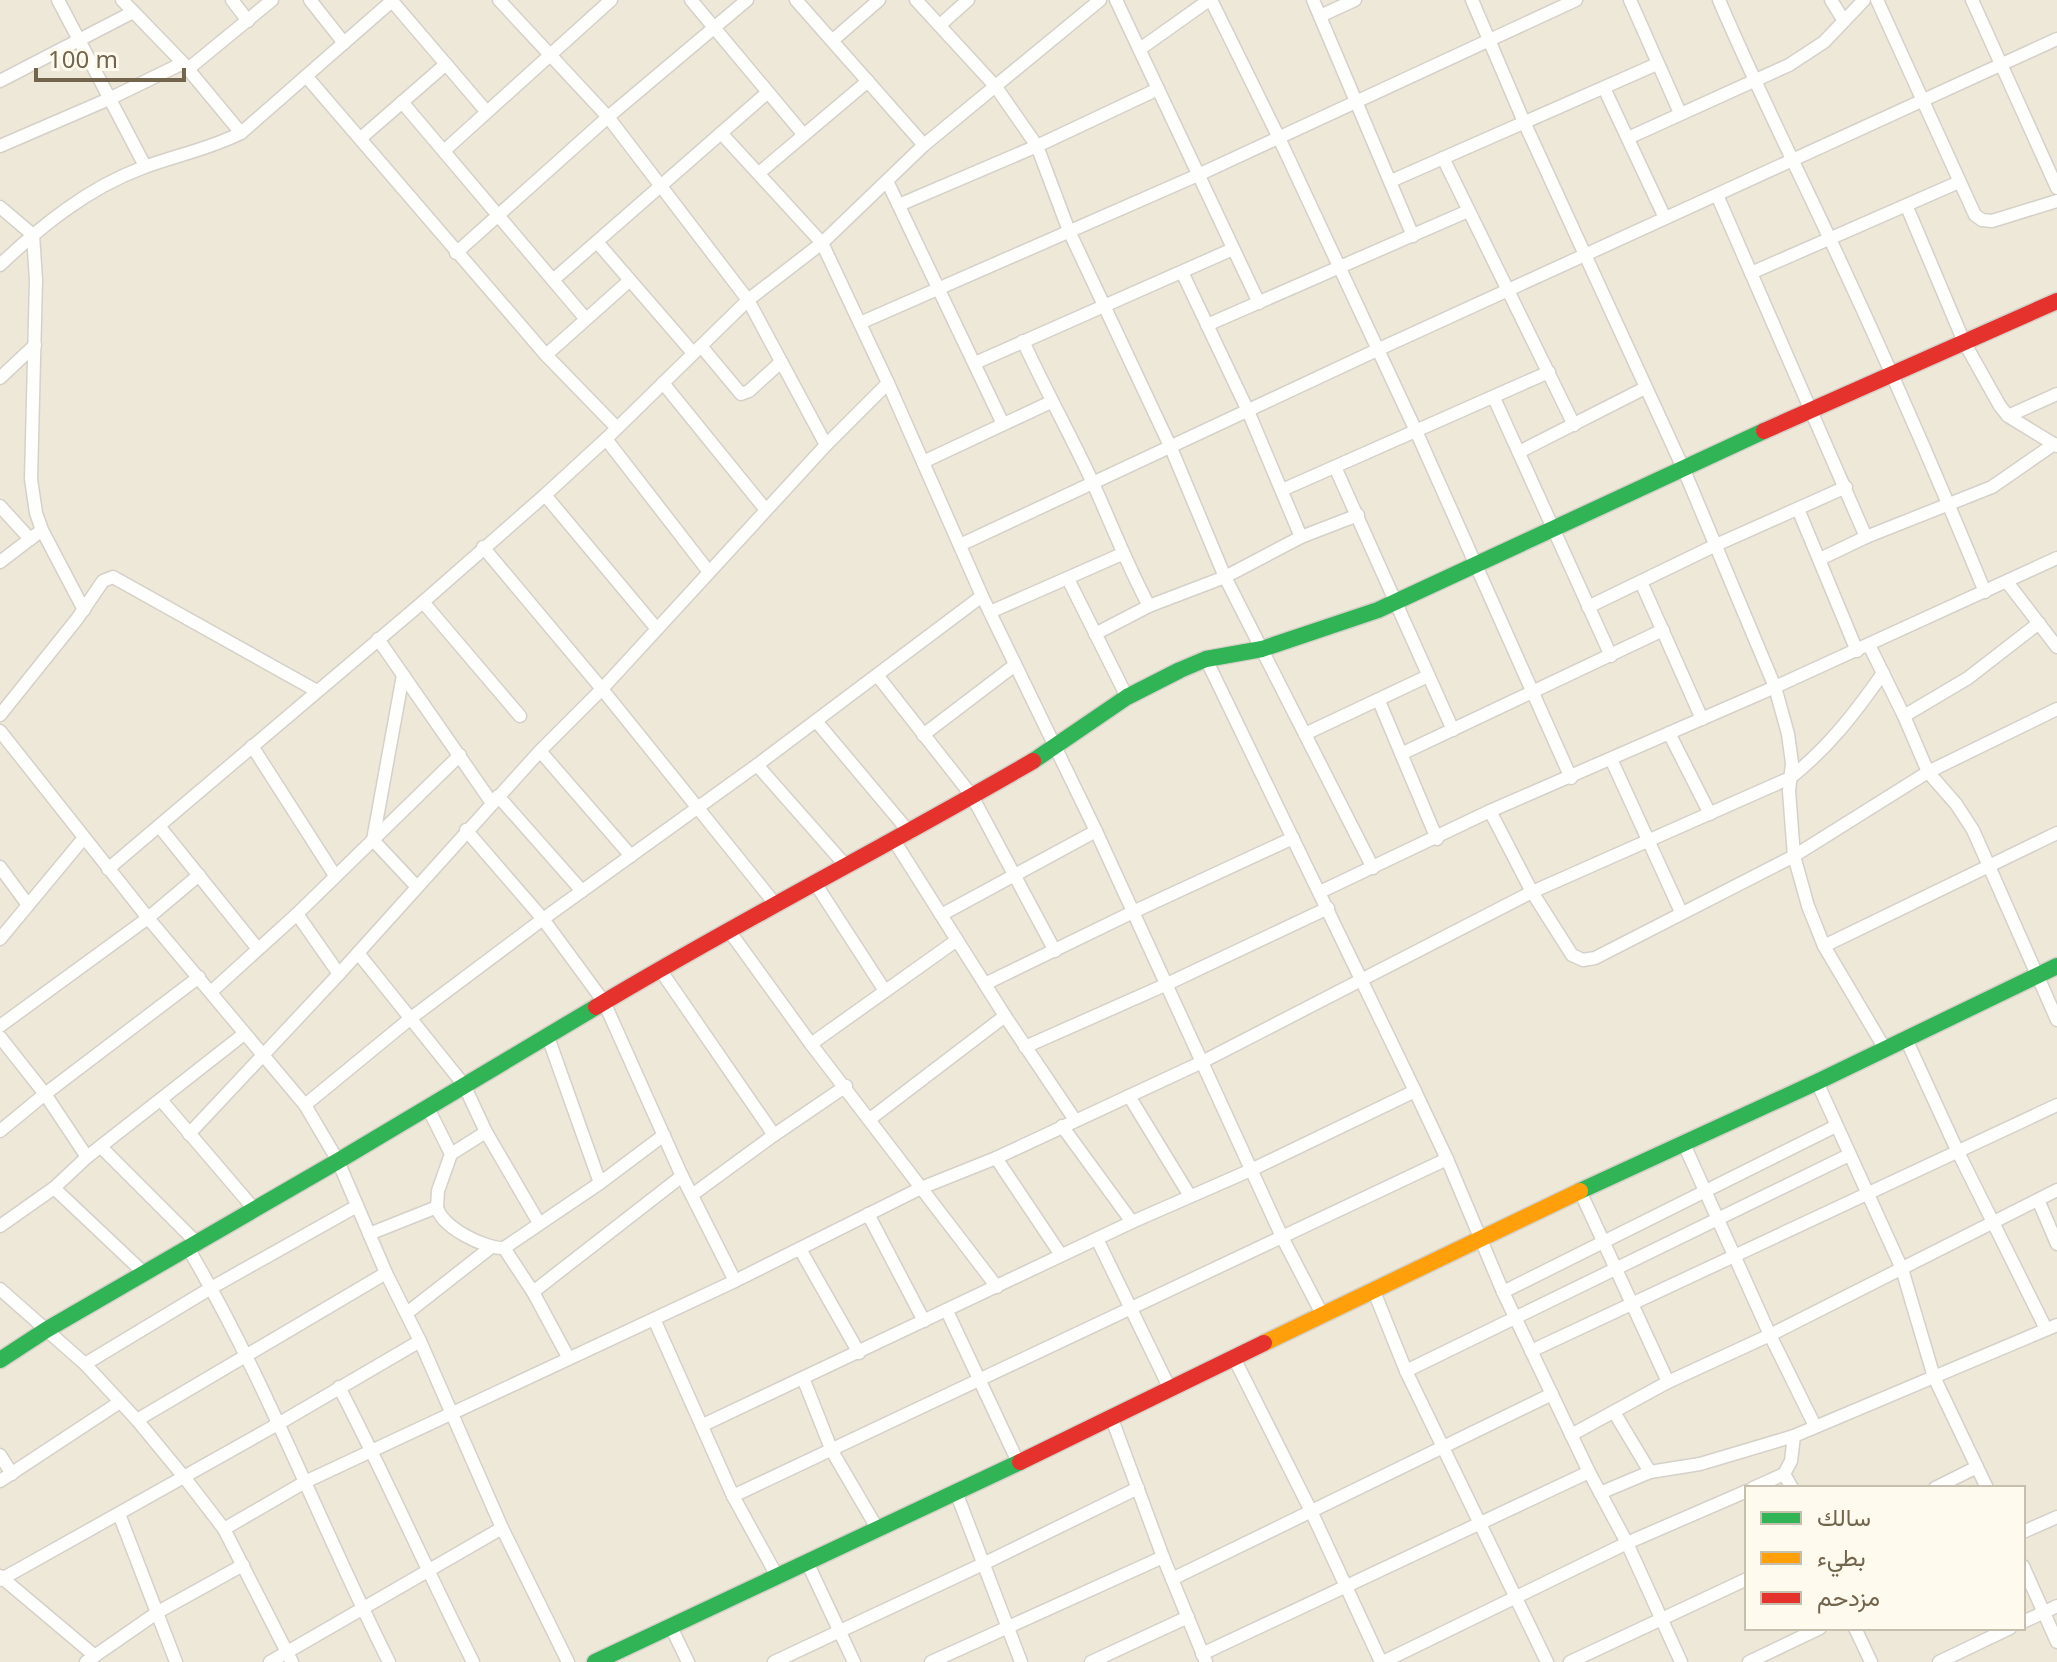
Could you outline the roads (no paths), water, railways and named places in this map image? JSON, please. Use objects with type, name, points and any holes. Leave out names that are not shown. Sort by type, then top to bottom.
[{"type":"main road","points":[[0,1360],[604,1002],[903,837],[1057,747],[1127,697],[1206,659],[1262,649],[1378,610],[1810,409],[2057,301]]},
{"type":"main road","points":[[595,1662],[1112,1419],[1481,1237],[1817,1082],[2057,966]]},
{"type":"street","points":[[58,0],[145,166]]},
{"type":"street","points":[[122,0],[185,66],[241,133]]},
{"type":"street","points":[[232,0],[248,21]]},
{"type":"street","points":[[0,146],[185,66],[272,0]]},
{"type":"street","points":[[310,0],[344,43]]},
{"type":"street","points":[[0,265],[33,235],[95,190],[145,166],[191,154],[241,133],[392,0],[486,111]]},
{"type":"street","points":[[499,0],[608,117],[748,300],[826,445]]},
{"type":"street","points":[[445,150],[611,0]]},
{"type":"street","points":[[691,0],[803,134]]},
{"type":"street","points":[[456,253],[608,117],[747,0]]},
{"type":"street","points":[[796,0],[924,145]]},
{"type":"street","points":[[833,40],[879,0]]},
{"type":"street","points":[[916,0],[996,87],[1037,146],[1069,231],[1171,448],[1225,577],[1373,868]]},
{"type":"street","points":[[940,25],[968,0]]},
{"type":"street","points":[[108,869],[545,495],[748,300],[822,243],[924,145],[1100,0]]},
{"type":"street","points":[[1116,0],[1259,303]]},
{"type":"street","points":[[1140,49],[1210,0],[1279,138],[1416,431],[1571,778]]},
{"type":"street","points":[[1313,0],[1413,236]]},
{"type":"street","points":[[1320,16],[1355,0]]},
{"type":"street","points":[[1472,0],[1524,122],[1684,470],[1775,687],[1788,734],[1792,763],[1789,791],[1794,856],[1808,906],[1824,946],[1885,1049]]},
{"type":"street","points":[[860,323],[1198,175],[1576,0]]},
{"type":"street","points":[[1630,0],[1680,113]]},
{"type":"street","points":[[1719,0],[1754,81],[1831,240],[1985,592]]},
{"type":"street","points":[[1831,0],[1844,21]]},
{"type":"street","points":[[1628,138],[1804,56],[1824,42],[1864,0]]},
{"type":"street","points":[[1877,0],[1975,215],[1992,221],[2057,201]]},
{"type":"street","points":[[1972,0],[2057,188]]},
{"type":"street","points":[[0,81],[133,12]]},
{"type":"street","points":[[960,545],[1377,350],[2057,39]]},
{"type":"street","points":[[361,138],[446,64]]},
{"type":"street","points":[[1391,181],[1657,64]]},
{"type":"street","points":[[306,76],[546,355],[617,428]]},
{"type":"street","points":[[759,173],[868,81]]},
{"type":"street","points":[[1604,88],[1665,218]]},
{"type":"street","points":[[899,205],[1037,146],[1158,89]]},
{"type":"street","points":[[553,280],[767,93]]},
{"type":"street","points":[[402,102],[585,318]]},
{"type":"street","points":[[721,133],[822,243],[982,596],[1096,831],[1200,1063],[1322,1314]]},
{"type":"street","points":[[1443,158],[1574,425]]},
{"type":"street","points":[[887,181],[1003,424]]},
{"type":"street","points":[[1751,273],[1959,182]]},
{"type":"street","points":[[1717,195],[1866,537]]},
{"type":"street","points":[[0,207],[33,235],[36,280],[31,479],[36,513],[84,610]]},
{"type":"street","points":[[1820,559],[1866,537],[1992,487],[2055,445],[2008,416],[1964,342],[1907,207]]},
{"type":"street","points":[[1207,325],[1468,211]]},
{"type":"street","points":[[597,242],[629,281],[741,394],[749,391],[781,362]]},
{"type":"street","points":[[975,363],[1233,249]]},
{"type":"street","points":[[1182,272],[1248,411],[1301,537]]},
{"type":"street","points":[[546,355],[629,281]]},
{"type":"street","points":[[1023,341],[1149,606]]},
{"type":"street","points":[[0,378],[35,345]]},
{"type":"street","points":[[1282,490],[1549,372]]},
{"type":"street","points":[[663,383],[766,510]]},
{"type":"street","points":[[189,1134],[339,974],[466,830],[602,689],[826,445],[888,383]]},
{"type":"street","points":[[1519,452],[1645,388]]},
{"type":"street","points":[[2008,416],[2057,394]]},
{"type":"street","points":[[1494,398],[1611,656]]},
{"type":"street","points":[[923,462],[1051,402]]},
{"type":"street","points":[[606,439],[709,572]]},
{"type":"street","points":[[1335,467],[1453,730]]},
{"type":"street","points":[[1588,607],[1846,487]]},
{"type":"street","points":[[545,495],[657,629]]},
{"type":"street","points":[[0,506],[30,539]]},
{"type":"street","points":[[1798,509],[1863,648],[1883,673],[1928,772],[1956,804],[1973,830],[2057,1020]]},
{"type":"street","points":[[1095,634],[1149,606],[1225,577],[1301,537],[1358,515]]},
{"type":"street","points":[[0,562],[42,530]]},
{"type":"street","points":[[483,547],[776,905]]},
{"type":"street","points":[[990,612],[1122,554]]},
{"type":"street","points":[[1320,892],[1437,839],[1490,811],[1863,648],[2057,558]]},
{"type":"street","points":[[0,715],[84,610],[103,581],[113,577],[317,691]]},
{"type":"street","points":[[1068,579],[1127,697]]},
{"type":"street","points":[[1641,582],[1702,719]]},
{"type":"street","points":[[2007,582],[2057,647]]},
{"type":"street","points":[[305,1105],[411,1018],[982,596]]},
{"type":"street","points":[[423,602],[520,716]]},
{"type":"street","points":[[1904,716],[1968,678],[2039,623]]},
{"type":"street","points":[[1401,754],[1663,630]]},
{"type":"street","points":[[378,639],[495,799],[582,891]]},
{"type":"street","points":[[1206,659],[1415,1091],[1515,1318],[1627,1543],[1681,1662]]},
{"type":"street","points":[[923,735],[1015,665]]},
{"type":"street","points":[[224,1529],[305,1482],[735,1281],[921,1188],[996,1158],[1200,1063],[1532,892],[1790,778],[1818,756],[1843,728],[1883,673]]},
{"type":"street","points":[[373,840],[403,675]]},
{"type":"street","points":[[877,675],[972,796],[1055,951]]},
{"type":"street","points":[[1305,734],[1428,676]]},
{"type":"street","points":[[1379,701],[1437,839]]},
{"type":"street","points":[[1490,811],[1532,892],[1572,955],[1583,960],[1595,958],[1794,856],[1928,772],[2057,709]]},
{"type":"street","points":[[816,721],[903,837],[941,915],[1075,1120]]},
{"type":"street","points":[[0,731],[83,839],[305,1105],[338,1161],[502,1528],[568,1662]]},
{"type":"street","points":[[1669,733],[1710,814]]},
{"type":"street","points":[[252,746],[334,874]]},
{"type":"street","points":[[540,751],[631,856]]},
{"type":"street","points":[[211,992],[297,914],[334,874],[460,755]]},
{"type":"street","points":[[1611,759],[1681,912]]},
{"type":"street","points":[[757,765],[846,866]]},
{"type":"street","points":[[159,826],[258,949]]},
{"type":"street","points":[[466,830],[543,919],[604,1002],[682,1176],[735,1281]]},
{"type":"street","points":[[941,915],[1096,831]]},
{"type":"street","points":[[1824,946],[2056,836]]},
{"type":"street","points":[[985,984],[1293,838]]},
{"type":"street","points":[[0,939],[83,839]]},
{"type":"street","points":[[373,840],[417,887]]},
{"type":"street","points":[[0,867],[28,905]]},
{"type":"street","points":[[0,1026],[148,918],[199,875]]},
{"type":"street","points":[[815,883],[885,991]]},
{"type":"street","points":[[1025,1047],[1328,908]]},
{"type":"street","points":[[297,914],[339,974]]},
{"type":"street","points":[[730,932],[811,1044],[997,1287]]},
{"type":"street","points":[[811,1044],[957,940]]},
{"type":"street","points":[[358,953],[464,1085],[486,1132],[539,1223]]},
{"type":"street","points":[[661,971],[774,1135]]},
{"type":"street","points":[[0,1131],[199,977]]},
{"type":"street","points":[[870,1119],[1005,1016]]},
{"type":"street","points":[[0,1226],[54,1188],[87,1157],[244,1034]]},
{"type":"street","points":[[0,1037],[45,1094],[87,1157]]},
{"type":"street","points":[[548,1037],[600,1183]]},
{"type":"street","points":[[1600,1493],[1650,1472],[1700,1464],[1794,1436],[2052,1327],[1994,1223],[1906,1039]]},
{"type":"street","points":[[1817,1082],[1902,1269],[1934,1377],[1986,1486]]},
{"type":"street","points":[[692,1195],[846,1086]]},
{"type":"street","points":[[703,1425],[1415,1091]]},
{"type":"street","points":[[1129,1096],[1190,1196]]},
{"type":"street","points":[[161,1100],[255,1210]]},
{"type":"street","points":[[1531,1351],[2057,1105]]},
{"type":"street","points":[[428,1108],[451,1154]]},
{"type":"street","points":[[1062,1126],[1132,1222]]},
{"type":"street","points":[[1503,1292],[1836,1126]]},
{"type":"street","points":[[486,1132],[451,1154],[438,1191],[437,1207],[444,1220],[490,1248],[504,1248],[664,1135]]},
{"type":"street","points":[[1683,1142],[1770,1335],[1815,1426]]},
{"type":"street","points":[[101,1147],[192,1246],[389,1662]]},
{"type":"street","points":[[1406,1371],[1849,1155]]},
{"type":"street","points":[[996,1158],[1061,1255]]},
{"type":"street","points":[[733,1496],[1447,1159]]},
{"type":"street","points":[[533,1292],[682,1176]]},
{"type":"street","points":[[54,1188],[144,1273]]},
{"type":"street","points":[[1571,1435],[1668,1382],[1770,1335],[2039,1202],[2057,1190]]},
{"type":"street","points":[[1580,1191],[1601,1243],[1668,1382]]},
{"type":"street","points":[[2039,1202],[2057,1244]]},
{"type":"street","points":[[85,1364],[211,1288],[357,1206]]},
{"type":"street","points":[[369,1234],[437,1207]]},
{"type":"street","points":[[868,1214],[924,1321]]},
{"type":"street","points":[[1097,1239],[1170,1389]]},
{"type":"street","points":[[407,1313],[490,1248]]},
{"type":"street","points":[[504,1248],[533,1292],[568,1357]]},
{"type":"street","points":[[800,1249],[859,1353]]},
{"type":"street","points":[[137,1420],[386,1273]]},
{"type":"street","points":[[0,1289],[85,1364],[184,1477],[224,1529],[290,1657]]},
{"type":"street","points":[[1373,1289],[1406,1371],[1547,1662]]},
{"type":"street","points":[[947,1311],[1018,1462]]},
{"type":"street","points":[[654,1319],[733,1496],[777,1576]]},
{"type":"street","points":[[243,1565],[158,1612],[90,1659],[1,1578],[420,1341]]},
{"type":"street","points":[[1234,1358],[1382,1662],[1627,1543],[1745,1492]]},
{"type":"street","points":[[803,1378],[832,1451],[877,1528]]},
{"type":"street","points":[[339,1387],[473,1662]]},
{"type":"street","points":[[1172,1579],[1552,1394]]},
{"type":"street","points":[[0,1481],[120,1402]]},
{"type":"street","points":[[1614,1412],[1650,1472]]},
{"type":"street","points":[[1112,1419],[1204,1658],[1589,1472]]},
{"type":"street","points":[[1757,1486],[1784,1474],[1791,1461],[1794,1436]]},
{"type":"street","points":[[0,1455],[12,1474]]},
{"type":"street","points":[[1939,1486],[1977,1467]]},
{"type":"street","points":[[1784,1474],[1791,1486]]},
{"type":"street","points":[[774,1662],[1138,1488]]},
{"type":"street","points":[[956,1492],[1021,1662]]},
{"type":"street","points":[[119,1514],[176,1662]]},
{"type":"street","points":[[2025,1531],[2057,1517]]},
{"type":"street","points":[[270,1662],[290,1657],[362,1608],[502,1528]]},
{"type":"street","points":[[931,1662],[1163,1557]]},
{"type":"street","points":[[807,1562],[854,1662]]},
{"type":"street","points":[[2025,1570],[2057,1642]]},
{"type":"street","points":[[1570,1662],[1745,1580]]},
{"type":"street","points":[[2025,1621],[2057,1606]]},
{"type":"street","points":[[1091,1662],[1188,1617]]},
{"type":"street","points":[[671,1627],[688,1662]]},
{"type":"street","points":[[1749,1662],[1816,1630]]},
{"type":"street","points":[[1856,1630],[1871,1662]]},
{"type":"street","points":[[1939,1662],[2006,1630]]}]
